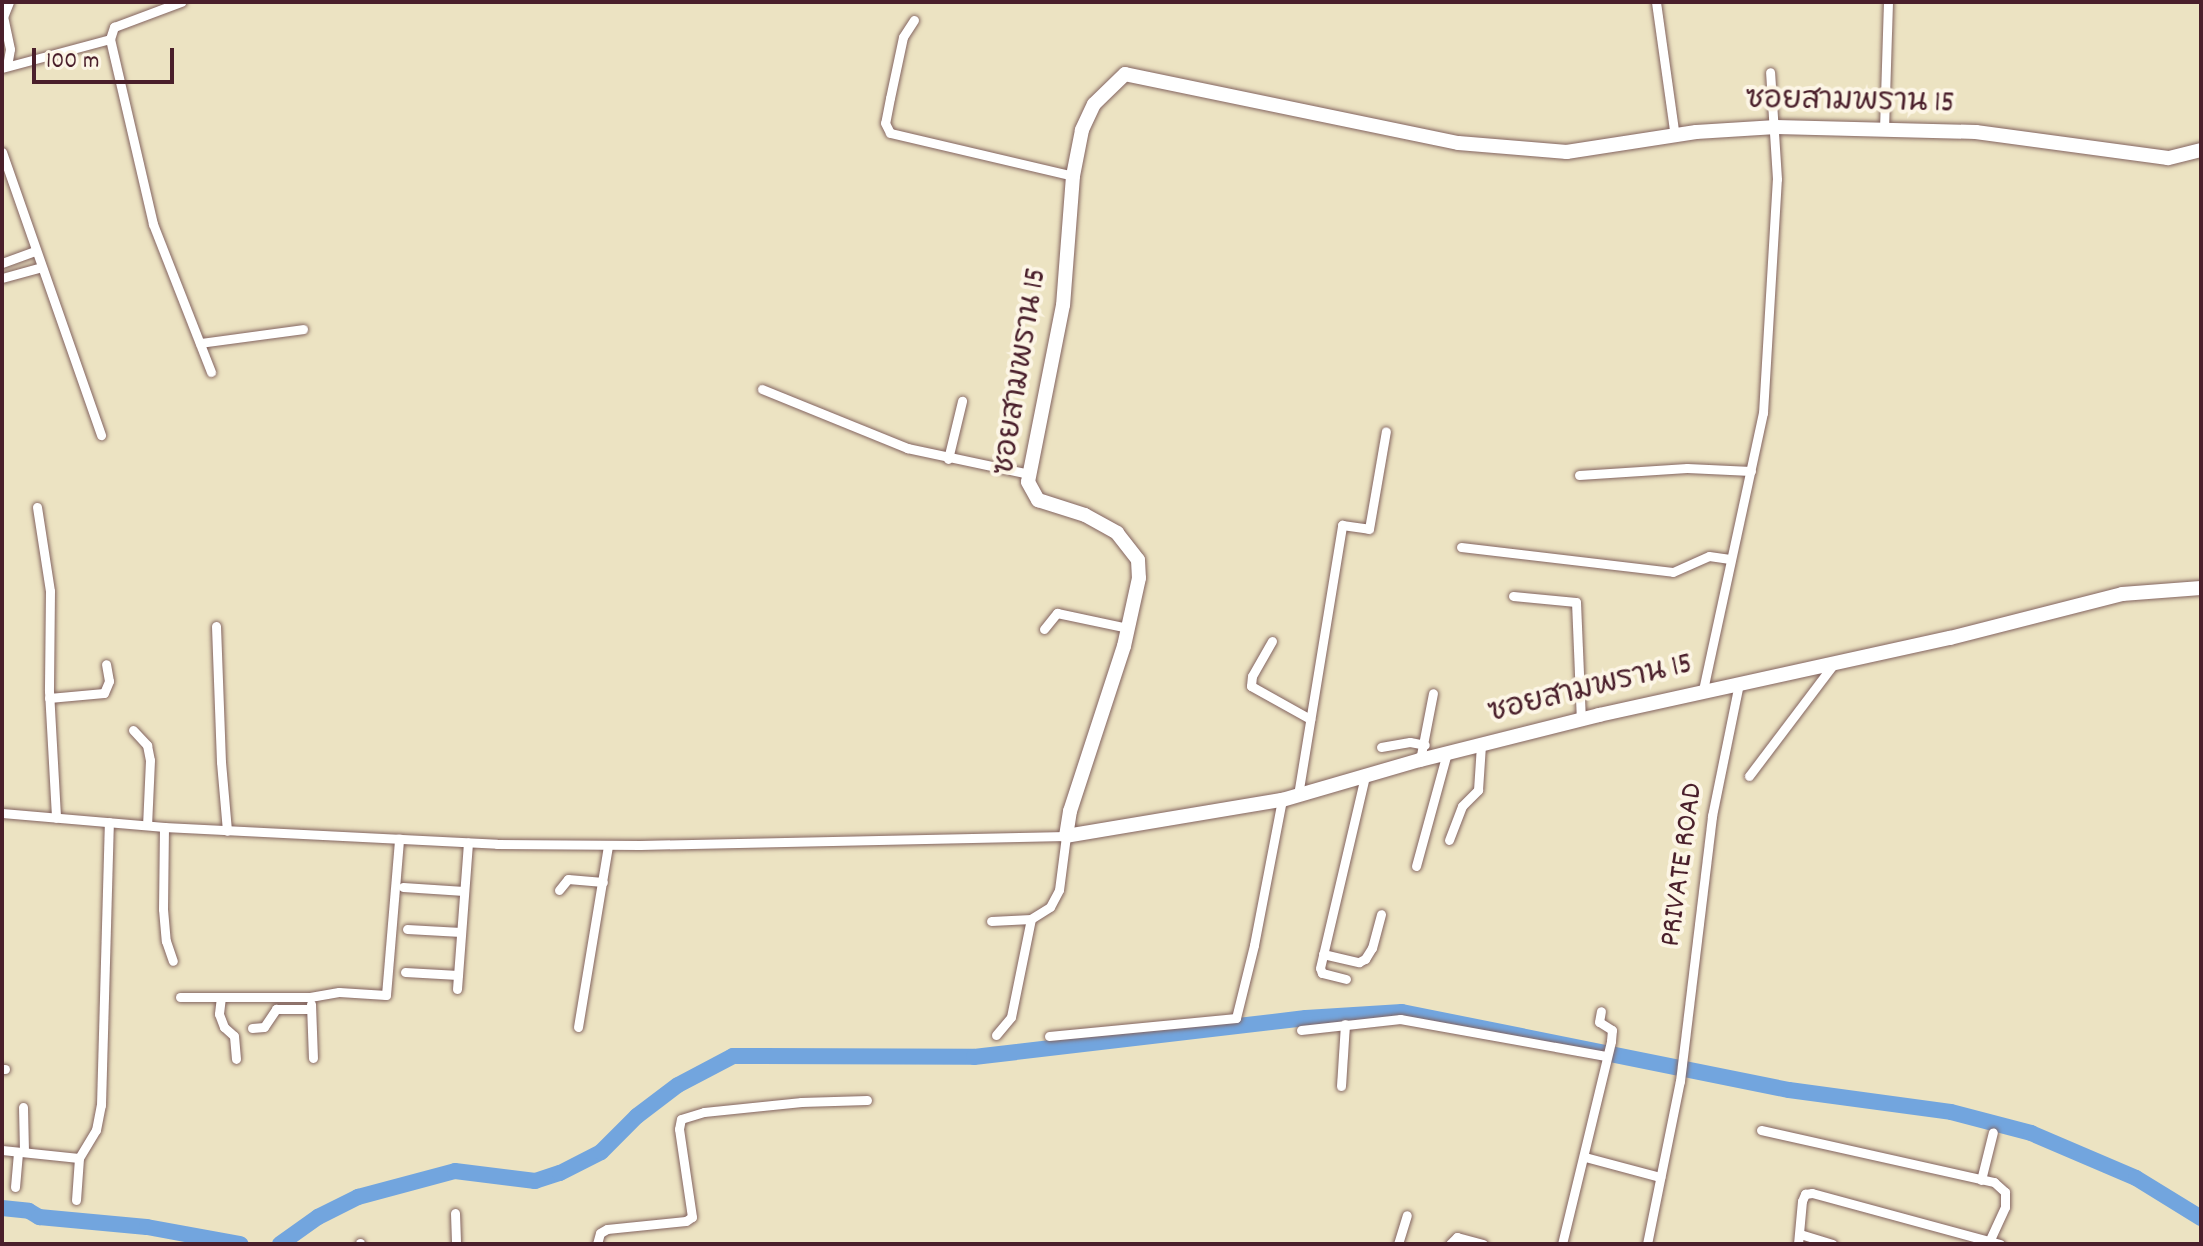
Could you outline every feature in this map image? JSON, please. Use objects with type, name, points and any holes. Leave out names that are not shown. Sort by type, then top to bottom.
[{"type":"street","points":[[5,67],[10,49],[3,17],[9,2]]},
{"type":"street","points":[[181,2],[114,27],[110,39],[153,224],[211,372]]},
{"type":"street","points":[[1656,2],[1675,137]]},
{"type":"street","points":[[1884,129],[1888,2]]},
{"type":"street","points":[[914,20],[903,37],[890,98],[885,123],[890,133],[1073,176]]},
{"type":"street","points":[[5,67],[110,39]]},
{"type":"street","points":[[1703,690],[1763,413],[1777,179],[1770,72]]},
{"type":"street","name":"ซอยสามพราน 15","points":[[2201,150],[2168,158],[1976,132],[1776,127],[1567,152],[1458,143],[1125,74],[1114,80],[1086,117],[1073,176],[1063,305],[1029,474],[1031,493],[1038,500],[1101,523],[1117,533],[1138,560],[1139,578],[1128,628],[1070,811],[1066,836],[1282,800],[1365,776],[1422,752],[1447,753],[1703,690],[1836,662],[2122,594],[2201,588]]},
{"type":"street","points":[[2,152],[101,435]]},
{"type":"street","points":[[2,263],[35,251]]},
{"type":"street","points":[[2,278],[42,267]]},
{"type":"street","points":[[200,343],[303,329]]},
{"type":"street","points":[[762,389],[888,442],[948,459],[1029,474]]},
{"type":"street","points":[[948,459],[962,401]]},
{"type":"street","points":[[1298,795],[1342,525],[1369,529],[1386,431]]},
{"type":"street","points":[[1579,475],[1687,468],[1751,471]]},
{"type":"street","points":[[37,507],[50,591],[49,698],[56,818]]},
{"type":"street","points":[[1461,547],[1673,572],[1709,556],[1730,559]]},
{"type":"street","points":[[1513,596],[1576,602],[1581,720]]},
{"type":"street","points":[[1044,629],[1057,613],[1128,628]]},
{"type":"street","points":[[216,626],[227,831]]},
{"type":"street","points":[[1272,641],[1252,676],[1251,686],[1310,719]]},
{"type":"street","points":[[1749,776],[1836,662]]},
{"type":"street","points":[[49,698],[104,693],[109,681],[106,664]]},
{"type":"street","name":"PRIVATE ROAD","points":[[1647,1244],[1680,1081],[1712,816],[1739,683]]},
{"type":"street","points":[[1381,747],[1410,742],[1422,752],[1433,693]]},
{"type":"street","points":[[133,730],[147,745],[150,760],[147,825]]},
{"type":"street","points":[[1449,840],[1462,806],[1478,790],[1481,745]]},
{"type":"street","points":[[1416,866],[1447,753]]},
{"type":"street","points":[[1346,979],[1322,973],[1323,954],[1365,776]]},
{"type":"street","points":[[1049,1036],[1236,1018],[1254,945],[1282,800]]},
{"type":"street","points":[[2,813],[227,831],[468,842],[608,845],[1066,836],[1055,900],[1039,917],[991,921]]},
{"type":"street","points":[[76,1200],[79,1158],[96,1130],[101,1105],[109,822]]},
{"type":"street","points":[[164,827],[163,909],[166,941],[173,961]]},
{"type":"street","points":[[180,997],[310,997],[339,992],[387,994],[399,839]]},
{"type":"street","points":[[457,989],[468,842]]},
{"type":"street","points":[[578,1027],[608,845]]},
{"type":"street","points":[[559,890],[568,879],[603,882]]},
{"type":"street","points":[[403,887],[464,891]]},
{"type":"street","points":[[1323,954],[1359,962],[1365,959],[1372,948],[1381,914]]},
{"type":"street","points":[[996,1035],[1011,1017],[1031,919]]},
{"type":"street","points":[[407,929],[461,932]]},
{"type":"street","points":[[405,972],[458,975]]},
{"type":"street","points":[[221,997],[219,1014],[224,1027],[234,1036],[236,1059]]},
{"type":"street","points":[[310,997],[313,1058]]},
{"type":"street","points":[[252,1028],[264,1027],[276,1009],[311,1009]]},
{"type":"street","points":[[1562,1244],[1611,1041],[1612,1030],[1599,1022],[1601,1011]]},
{"type":"street","points":[[1301,1030],[1400,1019],[1607,1055]]},
{"type":"street","points":[[1341,1086],[1345,1024]]},
{"type":"street","points":[[597,1244],[600,1233],[607,1229],[686,1221],[692,1217],[679,1129],[681,1119],[704,1112],[801,1102],[867,1100]]},
{"type":"street","points":[[15,1187],[21,1152],[23,1107]]},
{"type":"street","points":[[1761,1130],[1994,1182],[2005,1192],[2005,1207],[1992,1243],[1812,1193],[1805,1194],[1799,1239],[1832,1244]]},
{"type":"street","points":[[1981,1180],[1993,1132]]},
{"type":"street","points":[[2,1150],[79,1158]]},
{"type":"street","points":[[1585,1157],[1660,1177]]},
{"type":"street","points":[[455,1213],[456,1244]]},
{"type":"street","points":[[1398,1244],[1407,1215]]},
{"type":"street","points":[[1450,1244],[1457,1237],[1483,1244]]},
{"type":"waterway","points":[[280,1244],[318,1217],[358,1197],[455,1171],[535,1181],[560,1173],[601,1152],[637,1116],[678,1085],[733,1056],[974,1057],[1306,1018],[1402,1012],[1789,1090],[1951,1112],[2031,1133],[2136,1178],[2201,1218]]},
{"type":"waterway","points":[[2,1208],[29,1211],[39,1217],[147,1227],[240,1244]]}]
